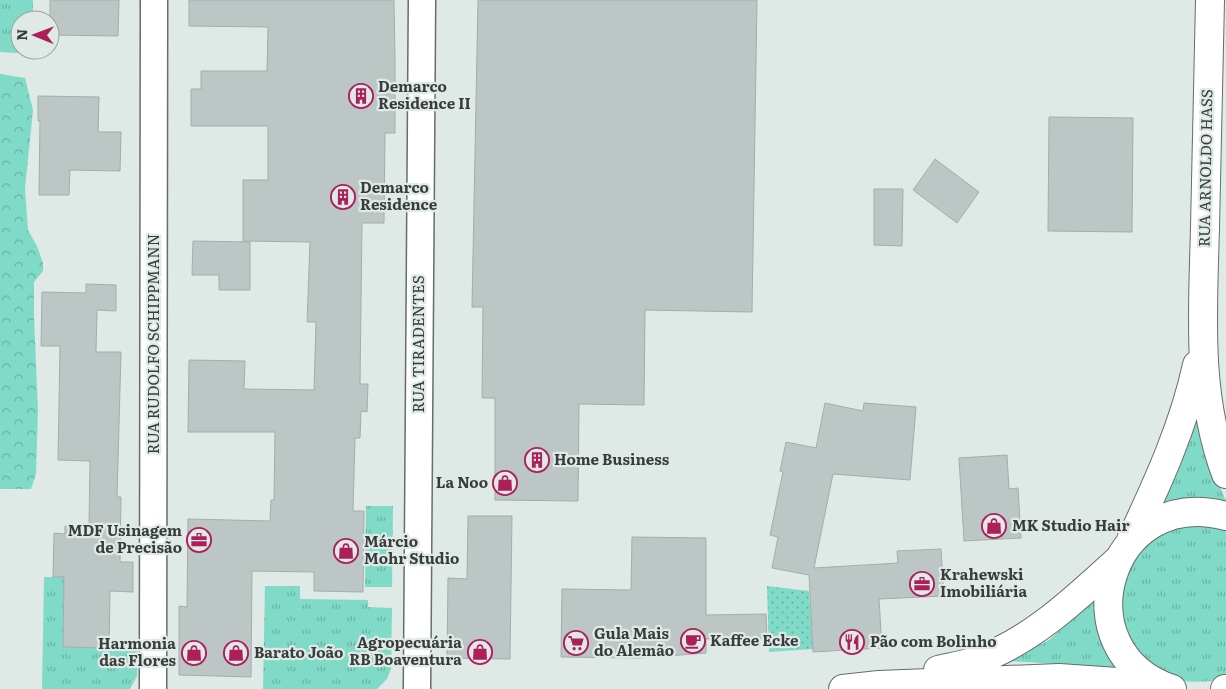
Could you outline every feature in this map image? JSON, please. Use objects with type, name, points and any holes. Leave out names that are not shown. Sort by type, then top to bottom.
[{"type":"main road","name":"RUA ARNOLDO HASS","points":[[1210,0],[1203,337],[1206,398],[1216,447],[1226,474]]},
{"type":"main road","name":"RUA ARNOLDO HASS","points":[[1166,687],[1140,672],[1124,654],[1113,632],[1108,608],[1110,583],[1180,424],[1194,378],[1203,337]]},
{"type":"main road","points":[[879,685],[975,661],[998,652],[1024,637],[1047,622],[1084,592],[1146,527],[1166,517],[1188,512],[1210,512],[1226,516]]},
{"type":"main road","points":[[842,689],[879,685],[1023,684],[1059,678],[1166,687]]},
{"type":"street","name":"RUA RUDOLFO SCHIPPMANN","points":[[154,0],[154,689]]},
{"type":"street","name":"RUA TIRADENTES","points":[[416,689],[422,0]]},
{"type":"green space","points":[[0,0],[33,0],[33,10],[10,10],[10,53],[0,52]]},
{"type":"green space","points":[[0,74],[25,78],[33,110],[25,189],[28,230],[37,246],[43,263],[43,271],[34,282],[38,410],[36,474],[31,489],[0,489]]},
{"type":"green space","points":[[1198,417],[1210,465],[1226,501],[1184,501],[1159,509]]},
{"type":"green space","points":[[366,506],[393,506],[392,587],[365,587]]},
{"type":"green space","points":[[1197,524],[1226,529],[1226,678],[1190,682],[1164,675],[1156,670],[1130,641],[1124,624],[1122,595],[1130,567],[1138,554],[1148,544],[1160,535]]},
{"type":"green space","points":[[44,577],[64,577],[63,647],[138,648],[137,676],[130,689],[42,689]]},
{"type":"green space","points":[[265,586],[300,586],[300,599],[368,600],[368,607],[392,608],[391,669],[387,679],[377,689],[263,689]]},
{"type":"green space","points":[[767,586],[809,591],[813,649],[769,652]]},
{"type":"green space","points":[[1098,598],[1121,668],[1008,661],[1049,640]]},
{"type":"building","points":[[50,0],[119,0],[118,36],[60,35],[60,10],[50,10]]},
{"type":"building","points":[[189,0],[394,0],[395,133],[385,133],[384,223],[362,223],[360,384],[368,384],[367,412],[361,411],[360,438],[355,438],[353,511],[364,511],[363,592],[314,591],[314,572],[252,571],[251,677],[179,675],[179,606],[187,607],[188,519],[270,521],[271,500],[274,500],[275,432],[188,432],[189,360],[245,361],[244,389],[314,390],[316,322],[307,322],[310,242],[243,241],[243,180],[268,180],[268,126],[191,126],[191,89],[201,89],[201,71],[267,71],[268,27],[189,26]]},
{"type":"building","points":[[478,0],[757,0],[752,312],[645,310],[644,405],[579,404],[578,501],[495,500],[495,398],[482,398],[483,307],[472,307]]},
{"type":"building","points":[[38,96],[99,97],[98,132],[121,132],[120,171],[70,170],[69,195],[39,195],[40,121],[38,121]]},
{"type":"building","points":[[1049,117],[1133,118],[1132,232],[1048,231]]},
{"type":"building","points":[[935,159],[979,192],[957,223],[913,190]]},
{"type":"building","points":[[874,189],[903,189],[902,246],[874,245]]},
{"type":"building","points":[[193,241],[250,242],[250,290],[219,290],[219,275],[192,275]]},
{"type":"building","points":[[86,284],[116,285],[116,311],[97,310],[96,352],[121,352],[117,497],[121,497],[120,562],[133,562],[133,592],[110,591],[109,648],[63,647],[64,577],[53,577],[54,533],[65,534],[65,526],[89,527],[90,461],[58,460],[60,346],[41,346],[42,292],[86,293]]},
{"type":"building","points":[[825,403],[863,411],[864,403],[916,407],[910,480],[833,474],[814,568],[898,563],[897,551],[941,549],[944,596],[879,599],[882,648],[813,652],[809,575],[772,568],[778,537],[770,535],[783,472],[780,471],[786,442],[816,448]]},
{"type":"building","points":[[1007,455],[1009,489],[1018,488],[1021,538],[964,541],[959,458]]},
{"type":"building","points":[[468,516],[512,516],[510,659],[447,658],[448,578],[467,579]]},
{"type":"building","points":[[632,537],[706,538],[706,615],[766,614],[767,638],[706,639],[706,653],[640,658],[561,657],[562,589],[631,590]]},
{"type":"place","name":"Demarco Residence II","points":[[361,96]]},
{"type":"place","name":"Demarco Residence","points":[[343,197]]},
{"type":"place","name":"Home Business","points":[[537,460]]},
{"type":"place","name":"La Noo","points":[[505,483]]},
{"type":"place","name":"MK Studio Hair","points":[[994,526]]},
{"type":"place","name":"MDF Usinagem de Precisão","points":[[199,540]]},
{"type":"place","name":"Márcio Mohr Studio","points":[[346,551]]},
{"type":"place","name":"Krahewski Imobiliária","points":[[922,584]]},
{"type":"place","name":"Kaffee Ecke","points":[[693,641]]},
{"type":"place","name":"Pão com Bolinho","points":[[852,642]]},
{"type":"place","name":"Gula Mais do Alemão","points":[[576,643]]},
{"type":"place","name":"Agropecuária RB Boaventura","points":[[480,652]]},
{"type":"place","name":"Harmonia das Flores","points":[[194,653]]},
{"type":"place","name":"Barato João","points":[[236,653]]}]
